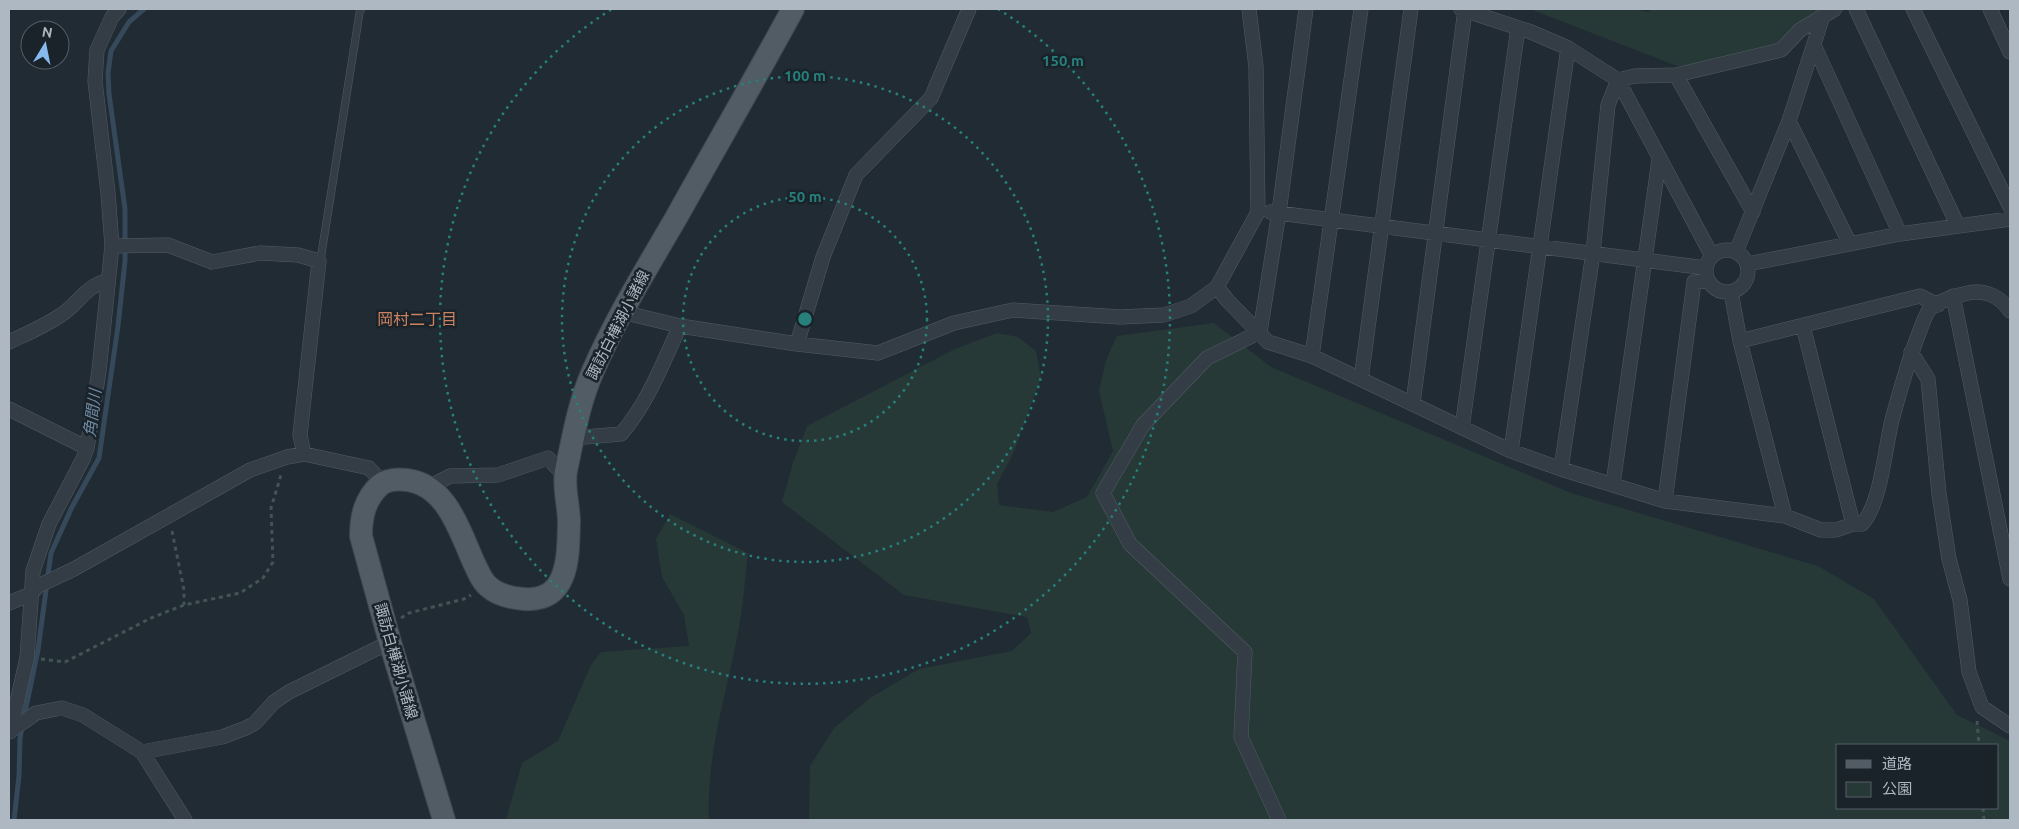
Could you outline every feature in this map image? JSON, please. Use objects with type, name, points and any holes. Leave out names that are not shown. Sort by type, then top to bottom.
[{"type":"main road","name":"諏訪白樺湖小諸線","points":[[488,586],[512,598],[528,599],[542,597],[556,588],[563,577],[568,562],[569,512],[566,473],[575,428],[592,372],[622,312],[793,9]]},
{"type":"main road","points":[[383,483],[396,479],[412,481],[429,487],[451,513],[479,574],[488,586]]},
{"type":"main road","name":"諏訪白樺湖小諸線","points":[[383,483],[371,495],[364,508],[361,536],[388,635],[444,820]]},
{"type":"street","points":[[10,732],[26,658],[34,590],[33,571],[49,524],[87,448],[100,371],[108,281],[115,246],[94,81],[97,50],[112,16],[119,9]]},
{"type":"street","points":[[797,344],[823,257],[856,175],[931,98],[969,9]]},
{"type":"street","points":[[622,312],[680,326],[797,344],[878,353],[954,324],[1013,310],[1120,317],[1164,315],[1192,306],[1217,287],[1258,212],[1256,67],[1249,9]]},
{"type":"street","points":[[1260,332],[1279,212],[1306,9]]},
{"type":"street","points":[[1312,356],[1361,9]]},
{"type":"street","points":[[1361,379],[1411,9]]},
{"type":"street","points":[[1413,404],[1463,9],[1568,48],[1618,80],[1659,160],[1709,268],[1718,290],[1731,292],[1744,285],[1747,279],[1748,264],[1736,252],[1724,250],[1709,268],[1694,282],[1665,500]]},
{"type":"street","points":[[1618,80],[1635,76],[1676,74],[1781,50],[1800,30],[1836,9]]},
{"type":"street","points":[[1856,9],[1958,226]]},
{"type":"street","points":[[1913,9],[2010,207]]},
{"type":"street","points":[[1990,9],[2010,52]]},
{"type":"street","points":[[1736,252],[1789,121],[1823,16]]},
{"type":"street","points":[[1462,428],[1518,28]]},
{"type":"street","points":[[1814,45],[1900,234]]},
{"type":"street","points":[[1511,451],[1568,48]]},
{"type":"street","points":[[1676,74],[1753,212]]},
{"type":"street","points":[[1561,469],[1593,253],[1608,105],[1618,80]]},
{"type":"street","points":[[1789,121],[1850,244]]},
{"type":"street","points":[[1614,484],[1659,160]]},
{"type":"street","points":[[1258,212],[1279,212],[1709,268]]},
{"type":"street","points":[[1748,264],[1900,234],[2010,219]]},
{"type":"street","points":[[115,246],[168,245],[212,262],[260,253],[298,255],[319,261],[300,435],[304,454]]},
{"type":"street","points":[[9,342],[63,314],[88,290],[98,283],[108,281]]},
{"type":"street","points":[[1217,287],[1268,342],[1312,356],[1511,451],[1561,469],[1665,500],[1785,516],[1821,530],[1836,530],[1853,524],[1862,524],[1869,517],[1874,504],[1892,420],[1911,352],[1929,309],[1953,296],[1972,292],[1987,293],[2003,300],[2010,311]]},
{"type":"street","points":[[1731,292],[1740,341],[1785,516]]},
{"type":"street","points":[[1740,341],[1920,296],[1938,304]]},
{"type":"street","points":[[1953,296],[2010,578]]},
{"type":"street","points":[[585,437],[622,434],[633,421],[680,326]]},
{"type":"street","points":[[1804,326],[1853,524]]},
{"type":"street","points":[[1260,332],[1207,358],[1143,425],[1103,493],[1130,544],[1244,652],[1241,737],[1279,820]]},
{"type":"street","points":[[1911,352],[1928,379],[1939,494],[1948,559],[1960,600],[1969,672],[1982,707],[2010,726]]},
{"type":"street","points":[[9,409],[87,448]]},
{"type":"street","points":[[9,602],[250,470],[286,457],[304,454],[369,468],[383,483]]},
{"type":"street","points":[[429,487],[450,476],[498,475],[548,458],[557,468],[566,473]]},
{"type":"street","points":[[142,752],[222,737],[246,728],[255,723],[274,702],[289,692],[388,635]]},
{"type":"street","points":[[10,732],[34,715],[62,708],[82,715],[142,752],[185,820]]},
{"type":"lane","points":[[319,268],[361,9]]},
{"type":"path","points":[[47,660],[65,662],[152,618],[184,605],[240,593],[262,578],[273,562],[271,508],[286,457]]},
{"type":"path","points":[[169,515],[184,590],[184,605]]},
{"type":"path","points":[[388,635],[409,613],[464,599],[488,586]]},
{"type":"green space","points":[[1530,9],[1632,9],[1648,12],[1652,9],[1823,9],[1753,63],[1677,66]]},
{"type":"green space","points":[[1214,323],[1271,367],[1571,493],[1818,566],[1874,599],[1957,715],[2010,741],[2010,820],[809,820],[810,766],[835,727],[870,698],[919,669],[1012,651],[1031,633],[1027,617],[904,595],[782,502],[793,463],[807,426],[955,349],[997,333],[1018,337],[1036,351],[1041,378],[1013,454],[997,484],[999,505],[1053,512],[1087,497],[1113,451],[1099,391],[1106,360],[1117,336]]},
{"type":"green space","points":[[670,514],[748,553],[738,633],[714,749],[709,796],[709,820],[506,820],[522,763],[558,741],[591,665],[601,652],[689,646],[684,615],[662,577],[656,539]]},
{"type":"waterway","name":"角間川","points":[[24,717],[38,650],[51,553],[72,507],[99,458],[118,326],[125,261],[125,209],[109,94],[108,73],[111,51],[129,22],[144,9]]},
{"type":"waterway","name":"角間川","points":[[14,820],[22,726]]},
{"type":"district","name":"岡村二丁目","points":[[417,319]]}]
